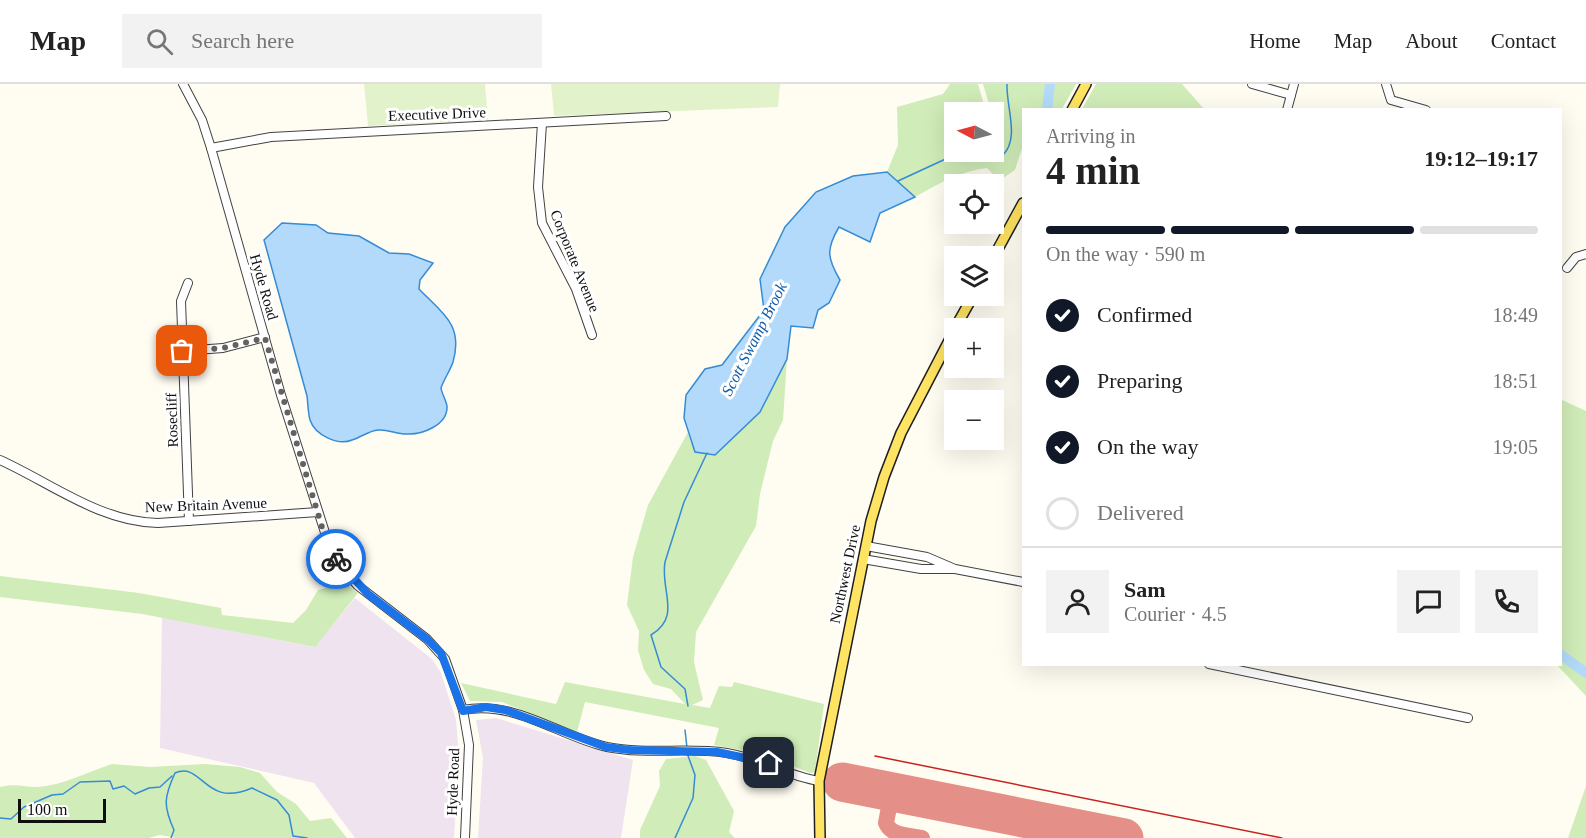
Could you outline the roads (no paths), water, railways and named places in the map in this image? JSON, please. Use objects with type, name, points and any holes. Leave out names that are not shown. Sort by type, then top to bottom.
[{"type":"main road","points":[[1073,108],[1086,84]]},
{"type":"main road","points":[[1000,246],[1022,205]]},
{"type":"main road","name":"Northwest Drive","points":[[820,838],[819,781],[866,546],[891,458],[910,414],[944,351]]},
{"type":"street","name":"Hyde Road","points":[[183,84],[198,111],[211,148],[265,338],[333,554],[346,574],[368,594],[427,639],[441,653],[463,711],[470,755],[465,838]]},
{"type":"street","points":[[1252,84],[1291,95]]},
{"type":"street","points":[[1288,108],[1294,84]]},
{"type":"street","points":[[1386,84],[1391,100],[1419,108]]},
{"type":"street","name":"Executive Drive","points":[[211,148],[272,137],[666,116]]},
{"type":"street","name":"Corporate Avenue","points":[[542,123],[538,187],[542,223],[576,289],[592,335]]},
{"type":"street","points":[[1567,268],[1576,257],[1586,254]]},
{"type":"street","name":"Rosecliff","points":[[188,284],[181,301],[189,521]]},
{"type":"street","points":[[182,351],[223,348],[265,338]]},
{"type":"street","name":"New Britain Avenue","points":[[0,460],[83,503],[126,519],[152,523],[318,512]]},
{"type":"street","points":[[866,546],[927,557],[955,569]]},
{"type":"street","points":[[863,559],[921,569],[955,569],[1022,582]]},
{"type":"street","points":[[1218,666],[1468,718]]},
{"type":"street","points":[[1257,675],[1258,666]]},
{"type":"street","points":[[463,711],[486,707],[505,710],[615,748],[692,751],[741,756],[819,781]]},
{"type":"water","points":[[887,172],[915,197],[880,213],[870,242],[839,227],[832,241],[830,253],[840,280],[829,303],[818,310],[813,328],[791,326],[787,359],[760,412],[715,455],[695,452],[684,418],[686,395],[705,369],[722,365],[764,310],[760,279],[785,227],[816,192],[853,176]]},
{"type":"water","points":[[282,223],[316,225],[328,233],[359,236],[389,253],[409,254],[433,263],[420,280],[419,289],[442,312],[453,328],[456,349],[453,362],[441,388],[447,406],[446,413],[439,423],[419,433],[403,434],[378,430],[356,439],[340,442],[322,435],[313,425],[309,417],[307,396],[264,240]]},
{"type":"waterway","name":"Scott Swamp Brook","points":[[898,181],[952,156],[1003,155],[1011,140],[1007,84]]},
{"type":"waterway","points":[[1047,108],[1050,84]]},
{"type":"waterway","name":"Scott Swamp Brook","points":[[688,706],[685,689],[661,667],[651,635],[666,620],[668,602],[665,562],[684,502],[707,453]]},
{"type":"waterway","points":[[1562,655],[1586,673]]},
{"type":"waterway","name":"Scott Swamp Brook","points":[[685,730],[687,748]]},
{"type":"waterway","name":"Scott Swamp Brook","points":[[675,838],[693,798],[695,775],[687,753]]},
{"type":"waterway","points":[[171,838],[174,830],[168,814],[167,795],[175,773],[184,771],[192,773],[214,789],[224,793],[236,793],[252,788],[277,800],[289,815],[293,836],[307,838]]},
{"type":"waterway","points":[[0,818],[11,819],[24,807],[52,795],[63,794],[80,782],[110,781],[113,789],[124,786],[135,794],[149,788],[160,787],[172,776]]},
{"type":"railway","points":[[875,756],[1282,838]]}]
